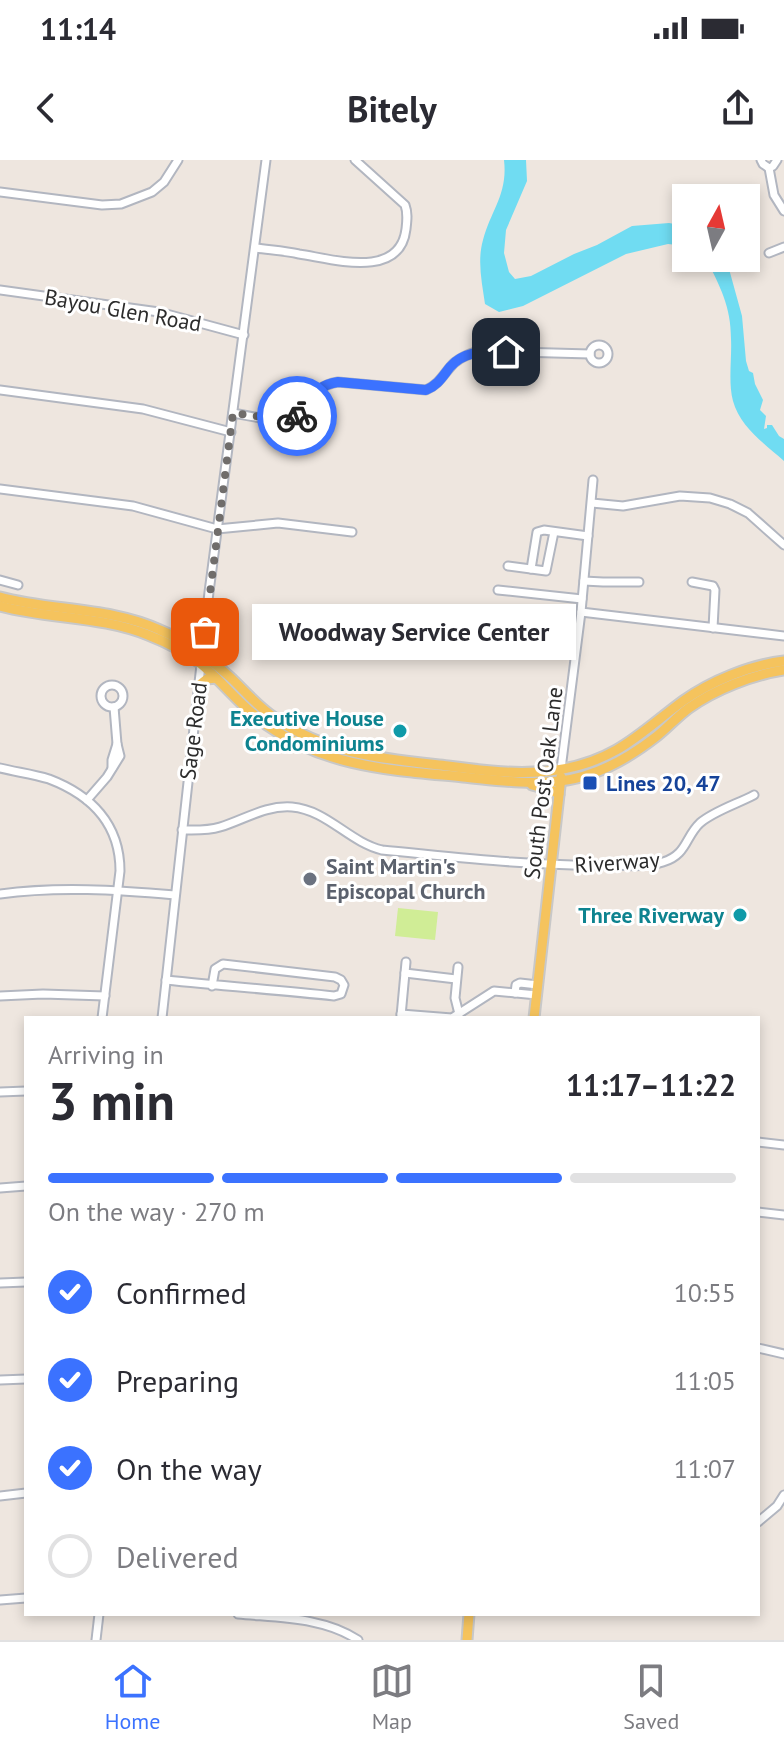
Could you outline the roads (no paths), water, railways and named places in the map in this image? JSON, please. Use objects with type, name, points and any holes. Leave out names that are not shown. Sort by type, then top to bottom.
[{"type":"main road","points":[[0,597],[69,614],[129,623],[202,659],[274,717],[299,733],[364,761]]},
{"type":"main road","points":[[0,606],[25,612],[69,614]]},
{"type":"main road","points":[[202,659],[216,678],[254,714],[293,742],[319,754],[528,783],[560,781],[591,774],[626,759],[685,700],[749,669],[784,661]]},
{"type":"main road","points":[[722,684],[784,670]]},
{"type":"main road","points":[[198,686],[207,679],[216,678]]},
{"type":"main road","points":[[461,772],[535,773],[592,763],[663,724]]},
{"type":"main road","name":"South Post Oak Lane","points":[[534,1016],[561,769]]},
{"type":"main road","points":[[528,783],[559,794]]},
{"type":"main road","points":[[467,1640],[469,1616]]},
{"type":"street","points":[[0,192],[102,205],[121,204],[152,192],[171,173],[178,160]]},
{"type":"street","name":"Sage Road","points":[[162,1016],[217,529],[266,160]]},
{"type":"street","points":[[256,248],[351,263],[372,262],[399,251],[405,238],[408,212],[405,205],[355,160]]},
{"type":"street","points":[[761,160],[769,168],[774,195],[784,211]]},
{"type":"street","points":[[769,168],[777,160]]},
{"type":"street","points":[[769,253],[784,247]]},
{"type":"street","name":"Bayou Glen Road","points":[[0,290],[159,312],[244,335]]},
{"type":"street","points":[[233,413],[286,420],[296,417],[319,388],[327,383],[426,390],[436,385],[465,355],[478,351],[590,354]]},
{"type":"street","points":[[0,390],[143,409],[231,432]]},
{"type":"street","name":"South Post Oak Lane","points":[[561,769],[581,612],[593,480]]},
{"type":"street","points":[[0,489],[133,506],[217,529],[278,523],[352,532]]},
{"type":"street","points":[[592,503],[623,506],[680,496],[710,498],[748,513],[784,545]]},
{"type":"street","points":[[531,569],[535,535],[540,531],[588,536]]},
{"type":"street","points":[[508,566],[546,571],[554,532]]},
{"type":"street","points":[[584,581],[639,582]]},
{"type":"street","points":[[1,582],[18,585]]},
{"type":"street","points":[[692,582],[713,586],[715,590],[713,628]]},
{"type":"street","points":[[498,590],[582,599]]},
{"type":"street","points":[[581,612],[784,636]]},
{"type":"street","points":[[87,800],[120,756],[114,707]]},
{"type":"street","points":[[0,768],[46,778],[80,794],[104,817],[116,843],[120,856],[102,1016]]},
{"type":"street","name":"Riverway","points":[[182,830],[205,830],[259,811],[290,807],[313,813],[357,840],[382,850],[551,866],[648,865],[677,856],[697,826],[707,818],[754,795]]},
{"type":"street","points":[[0,894],[117,890],[175,895]]},
{"type":"street","points":[[401,1016],[406,962]]},
{"type":"street","points":[[166,980],[212,986],[334,996],[341,994],[344,987],[343,981],[337,977],[221,964],[215,969],[212,986]]},
{"type":"street","points":[[458,967],[455,998],[459,1014]]},
{"type":"street","points":[[278,990],[279,971]]},
{"type":"street","points":[[405,973],[456,979]]},
{"type":"street","points":[[456,1016],[494,991],[515,993],[516,985],[520,983],[537,990]]},
{"type":"street","points":[[0,996],[105,996]]},
{"type":"street","points":[[0,1092],[24,1091]]},
{"type":"street","points":[[760,1142],[784,1145]]},
{"type":"street","points":[[0,1188],[24,1186]]},
{"type":"street","points":[[760,1212],[784,1215]]},
{"type":"street","points":[[0,1283],[24,1282]]},
{"type":"street","points":[[760,1348],[784,1354]]},
{"type":"street","points":[[0,1380],[24,1379]]},
{"type":"street","points":[[0,1496],[24,1493]]},
{"type":"street","points":[[760,1520],[777,1506],[784,1495]]},
{"type":"street","points":[[0,1600],[24,1598]]},
{"type":"street","points":[[96,1640],[99,1616]]},
{"type":"street","points":[[256,1616],[319,1623],[346,1632],[358,1640]]},
{"type":"water","points":[[504,160],[526,160],[527,181],[506,230],[504,253],[509,272],[515,279],[531,276],[632,226],[672,224],[672,244],[626,254],[523,306],[499,312],[485,304],[480,256],[505,172]]},
{"type":"water","points":[[712,272],[730,272],[742,316],[746,361],[763,400],[760,410],[766,416],[764,429],[772,425],[784,439],[784,461],[754,434],[736,410],[731,386],[729,316]]},
{"type":"place","name":"Woodway Service Center","points":[[205,632]]},
{"type":"place","name":"Executive House Condominiums","points":[[400,731]]},
{"type":"place","name":"Lines 20, 47","points":[[590,783]]},
{"type":"place","name":"Saint Martin's Episcopal Church","points":[[310,879]]},
{"type":"place","name":"Three Riverway","points":[[740,915]]}]
